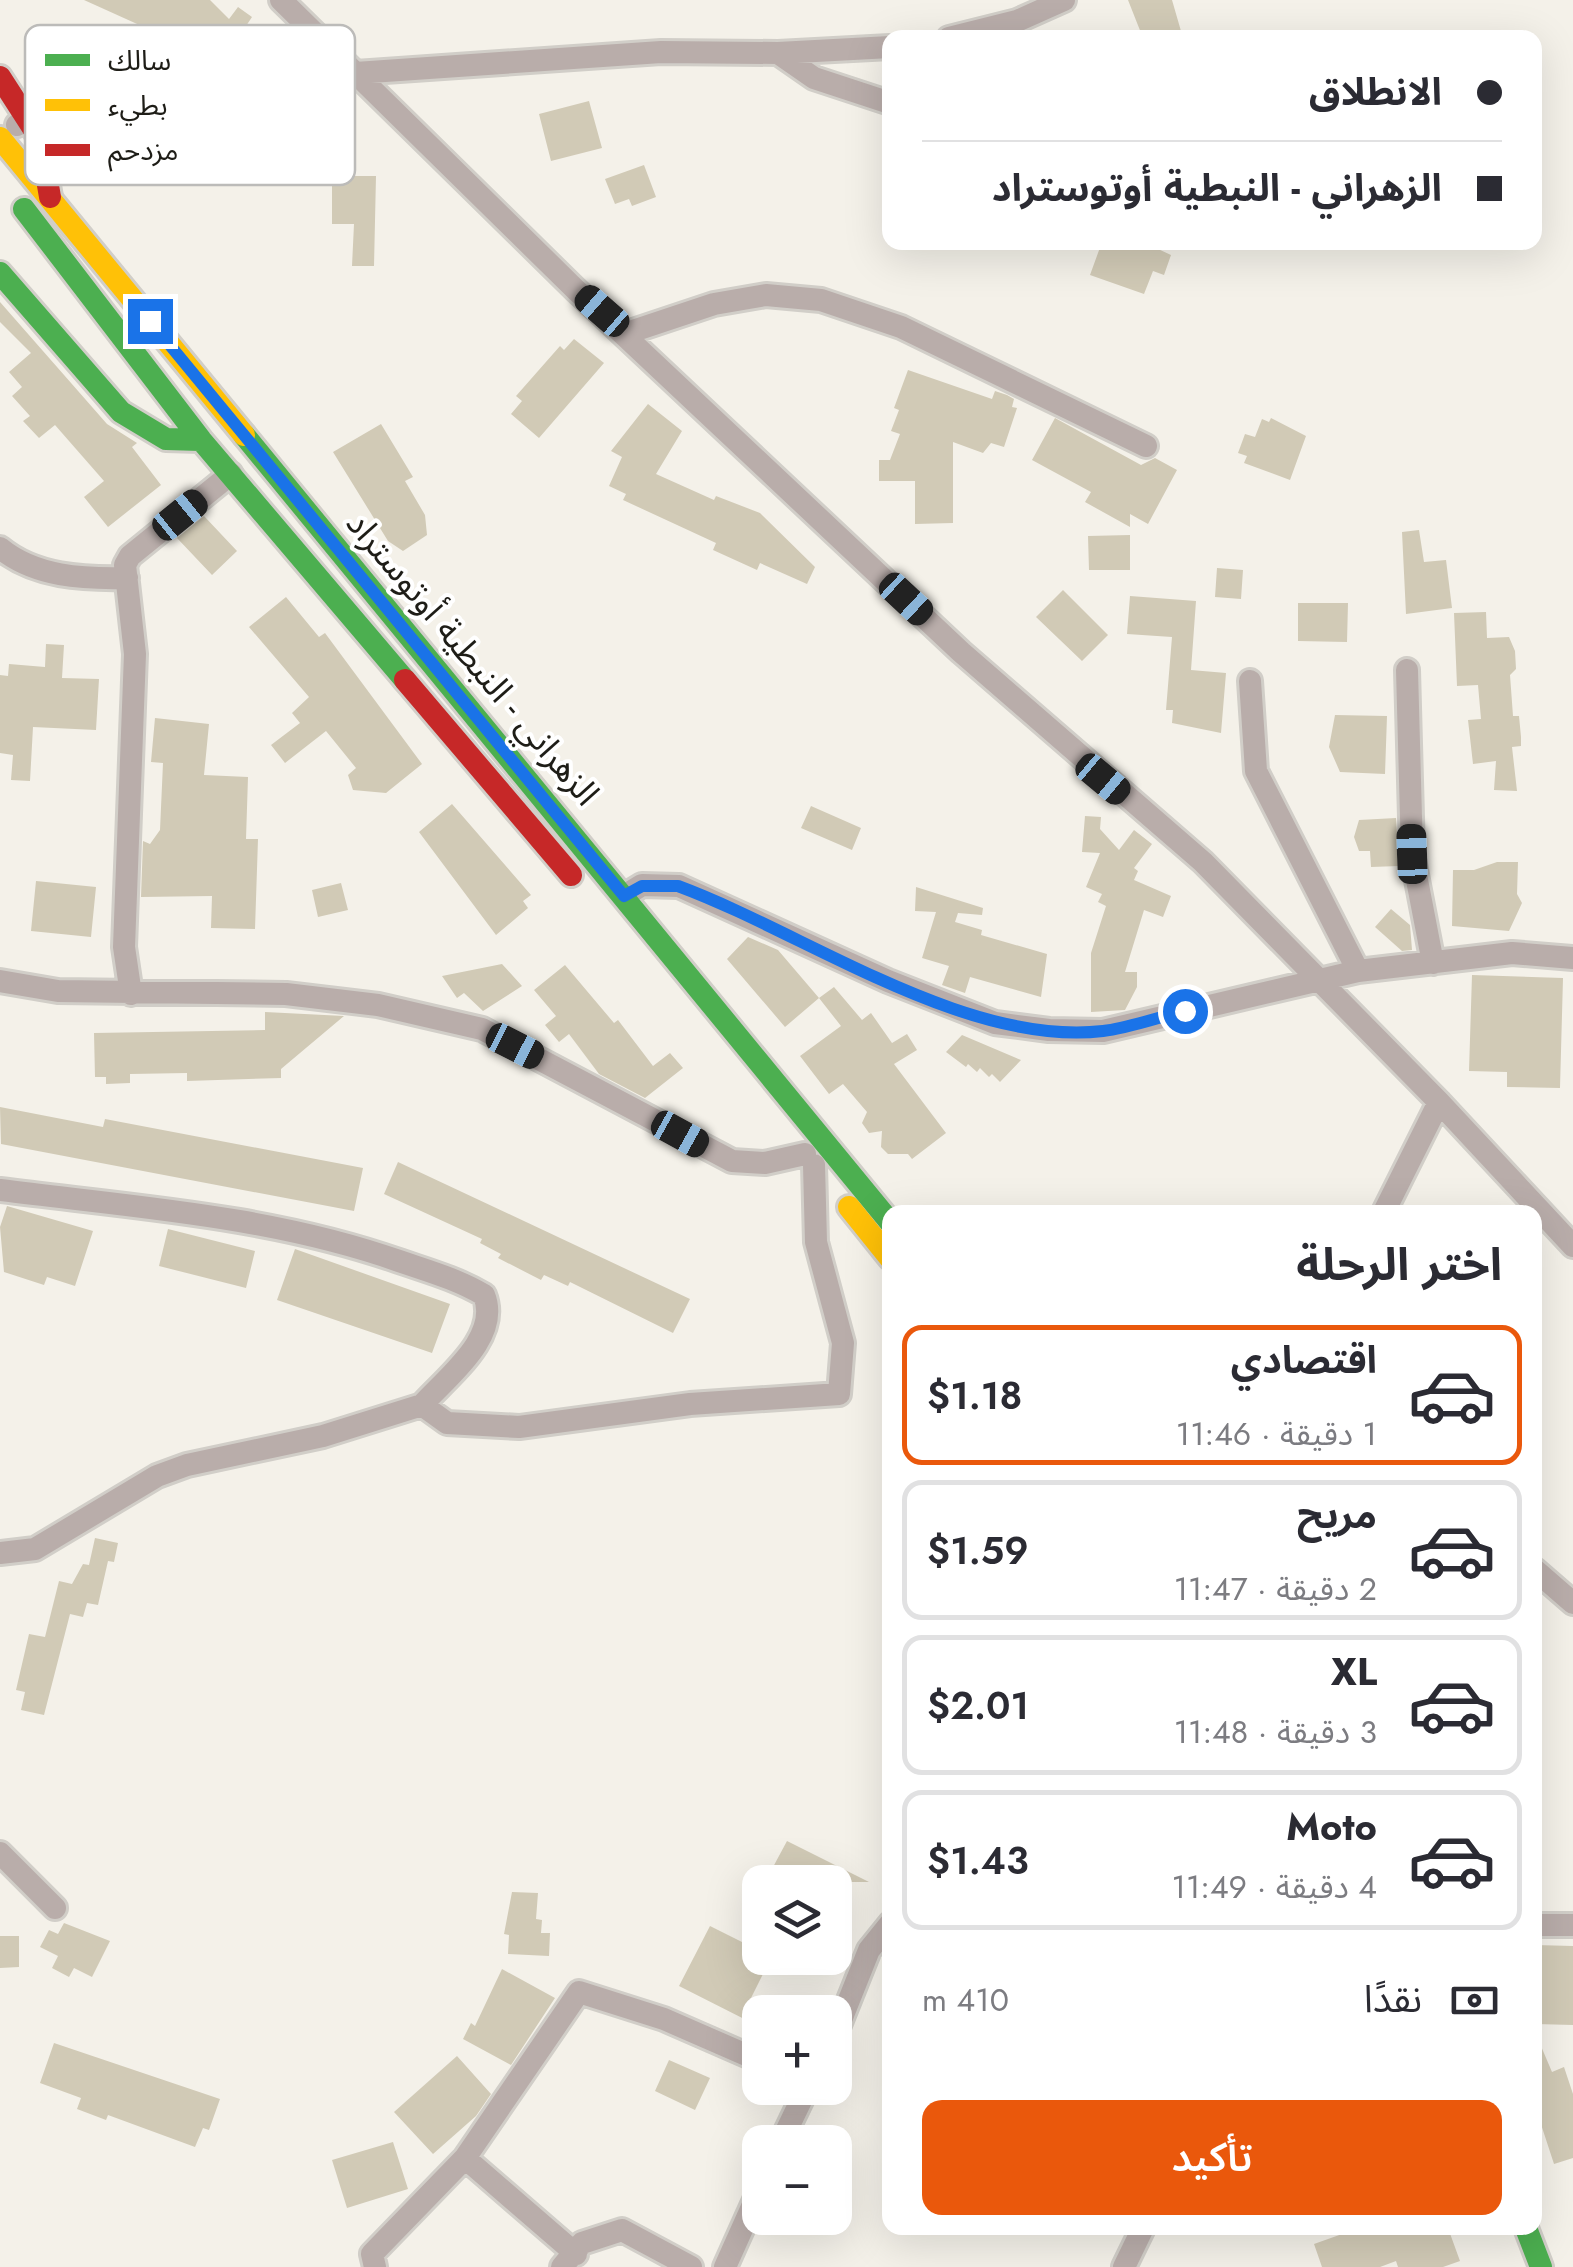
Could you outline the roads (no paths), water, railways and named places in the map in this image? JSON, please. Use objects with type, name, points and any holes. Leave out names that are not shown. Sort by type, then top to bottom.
[{"type":"main road","points":[[0,76],[25,113]]},
{"type":"main road","name":"الزهراني - النبطية أوتوستراد","points":[[0,136],[25,168]]},
{"type":"main road","name":"الزهراني - النبطية أوتوستراد","points":[[38,185],[754,1053],[796,1126],[809,1160],[882,1248]]},
{"type":"main road","points":[[48,185],[50,200]]},
{"type":"main road","name":"الزهراني - النبطية أوتوستراد","points":[[10,191],[201,440],[582,888]]},
{"type":"main road","points":[[0,273],[121,412],[166,439],[201,440]]},
{"type":"main road","name":"الزهراني - النبطية أوتوستراد","points":[[671,993],[735,1069],[882,1214]]},
{"type":"main road","points":[[735,1069],[754,1053]]},
{"type":"main road","points":[[1529,2235],[1540,2267]]},
{"type":"street","points":[[281,0],[306,25]]},
{"type":"street","points":[[981,30],[1017,21],[1064,0]]},
{"type":"street","points":[[355,72],[661,52],[778,53],[882,47]]},
{"type":"street","points":[[778,53],[814,78],[882,100]]},
{"type":"street","points":[[355,75],[961,652],[1202,862],[1440,1102],[1535,1205]]},
{"type":"street","points":[[0,136],[25,121]]},
{"type":"street","points":[[627,333],[714,304],[766,295],[820,300],[901,326],[1146,446]]},
{"type":"street","points":[[131,994],[124,948],[135,654],[127,578],[130,556],[230,474]]},
{"type":"street","points":[[0,548],[37,569],[83,580],[127,578]]},
{"type":"street","points":[[1407,670],[1412,854],[1432,963]]},
{"type":"street","points":[[1250,681],[1256,771],[1358,971]]},
{"type":"street","points":[[624,896],[642,886],[678,886],[906,988],[996,1022],[1048,1030],[1103,1031],[1358,971],[1512,953],[1573,958]]},
{"type":"street","points":[[0,981],[58,991],[286,994],[378,1005],[482,1029],[732,1161],[764,1164],[809,1160],[816,1242],[843,1343],[840,1394],[690,1404],[519,1428],[448,1424],[422,1405]]},
{"type":"street","points":[[1388,1205],[1440,1102]]},
{"type":"street","points":[[0,1190],[220,1216],[343,1241],[464,1284],[484,1295],[487,1324],[472,1350],[422,1405],[323,1436],[187,1465],[157,1476],[35,1549],[0,1554]]},
{"type":"street","points":[[1542,1212],[1573,1246]]},
{"type":"street","points":[[1542,1576],[1573,1603]]},
{"type":"street","points":[[0,1853],[55,1908]]},
{"type":"street","points":[[1542,1925],[1573,1925]]},
{"type":"street","points":[[851,1995],[869,1950],[882,1934]]},
{"type":"street","points":[[374,2267],[372,2254],[465,2158],[579,1992],[664,2019],[742,2053]]},
{"type":"street","points":[[465,2158],[569,2260],[582,2243],[622,2230],[691,2267]]},
{"type":"street","points":[[725,2267],[742,2229]]},
{"type":"street","points":[[1124,2267],[1140,2235]]}]
